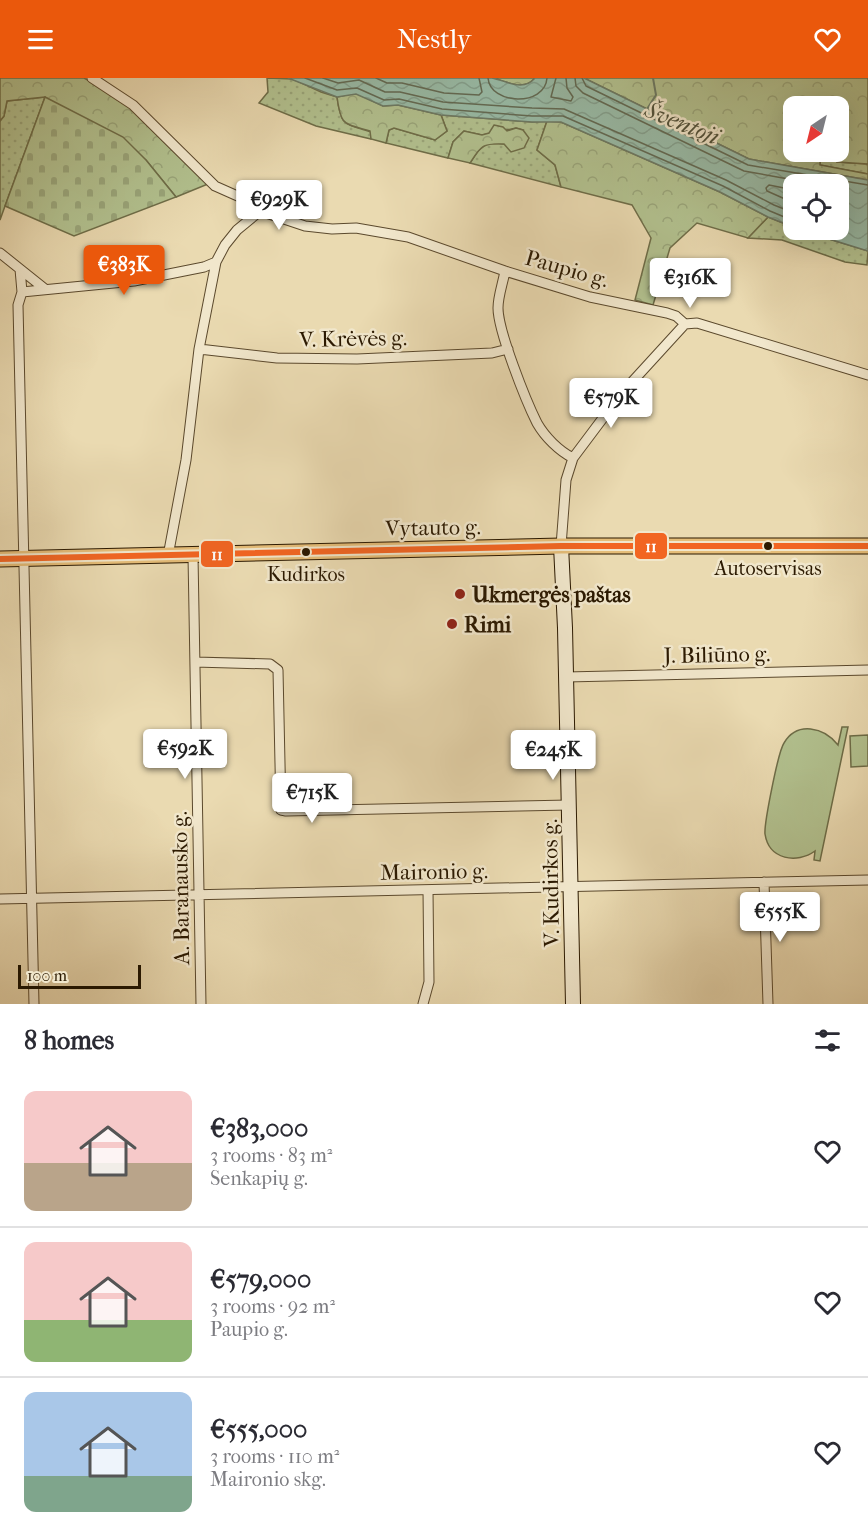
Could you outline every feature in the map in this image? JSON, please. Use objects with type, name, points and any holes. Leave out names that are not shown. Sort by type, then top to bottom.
[{"type":"main road","name":"Vytauto g.","points":[[0,559],[561,546],[868,546]]},
{"type":"street","name":"Paupio g.","points":[[92,78],[133,105],[215,186],[251,202],[260,211],[305,226],[332,229],[356,228],[408,237],[506,271],[596,298],[667,313],[676,316],[685,324],[697,323],[868,375]]},
{"type":"street","points":[[168,556],[186,460],[199,350],[216,262],[225,245],[237,230],[260,211]]},
{"type":"street","points":[[0,254],[45,289]]},
{"type":"street","points":[[22,292],[134,281],[204,267],[216,262]]},
{"type":"street","points":[[20,269],[22,292],[18,305],[34,1004]]},
{"type":"street","points":[[506,271],[498,309],[508,349],[537,424],[556,446],[573,458]]},
{"type":"street","points":[[561,546],[566,480],[573,458],[621,394],[685,324]]},
{"type":"street","name":"V. Krėvės g.","points":[[199,350],[277,358],[357,358],[492,353],[508,349]]},
{"type":"street","name":"V. Kudirkos g.","points":[[561,546],[573,1004]]},
{"type":"street","name":"A. Baranausko g.","points":[[193,556],[201,1004]]},
{"type":"street","points":[[195,662],[270,664],[278,670],[280,810],[569,805]]},
{"type":"street","name":"J. Biliūno g.","points":[[566,677],[868,670]]},
{"type":"street","name":"Maironio g.","points":[[0,899],[868,880]]},
{"type":"street","points":[[764,882],[768,1004]]},
{"type":"street","points":[[423,1004],[429,982],[428,890]]},
{"type":"green space","points":[[0,78],[84,78],[112,93],[131,107],[208,184],[176,197],[146,160],[45,97],[7,101],[4,116],[0,121]]},
{"type":"green space","points":[[267,78],[293,79],[337,97],[340,113],[345,122],[371,132],[371,139],[316,126],[259,103],[268,92]]},
{"type":"green space","points":[[492,78],[535,78],[520,85]]},
{"type":"green space","points":[[584,78],[868,78],[868,164],[837,162],[849,162],[849,96],[783,96],[783,162],[820,162],[820,165],[868,174],[868,180],[849,177],[849,174],[834,174],[749,159]]},
{"type":"green space","points":[[356,93],[383,106],[398,105],[441,115],[447,131],[435,140],[394,128],[389,130],[386,143],[371,139],[370,131],[345,122],[340,113],[337,97]]},
{"type":"green space","points":[[45,97],[0,220],[0,121],[4,116],[7,101]]},
{"type":"green space","points":[[45,97],[123,137],[146,160],[176,197],[74,236],[5,206]]},
{"type":"green space","points":[[441,115],[532,122],[547,121],[537,150],[555,165],[561,187],[470,163],[478,151],[488,143],[504,144],[523,130],[516,128],[482,135],[464,131],[453,142],[448,158],[386,143],[389,130],[394,128],[435,140],[447,131]]},
{"type":"green space","points":[[547,121],[561,122],[720,192],[768,217],[748,238],[697,223],[670,248],[653,305],[635,300],[651,238],[632,205],[561,187],[555,165],[537,150]]},
{"type":"green space","points":[[494,125],[503,127],[507,131],[516,128],[523,130],[529,138],[524,148],[511,152],[504,144],[491,144],[480,149],[470,163],[448,158],[453,142],[464,131],[482,135],[489,133]]},
{"type":"green space","points":[[820,162],[868,164],[868,174],[820,165]]},
{"type":"green space","points":[[768,217],[783,223],[783,240],[832,240],[868,251],[867,265],[845,262],[782,240],[748,238]]},
{"type":"green space","points":[[842,727],[848,727],[820,861],[814,860],[815,851],[792,858],[778,854],[768,843],[765,828],[775,773],[784,743],[796,732],[811,729],[825,734],[838,745]]},
{"type":"green space","points":[[868,735],[868,766],[851,767],[850,736]]},
{"type":"water","points":[[288,78],[492,78],[520,85],[535,78],[584,78],[749,159],[834,174],[783,174],[783,223],[720,192],[561,122],[441,115],[398,105],[383,106],[356,94],[337,97]]},
{"type":"water","points":[[849,177],[868,180],[868,251],[832,240],[849,240]]},
{"type":"waterway","name":"Šventoji","points":[[647,109],[656,95],[653,78]]},
{"type":"transit line","name":"11","points":[[0,559],[561,546],[868,546]]},
{"type":"place","name":"Autoservisas","points":[[768,546]]},
{"type":"place","name":"Kudirkos","points":[[306,552]]},
{"type":"place","name":"Ukmergės paštas","points":[[460,594]]},
{"type":"place","name":"Rimi","points":[[452,624]]}]
